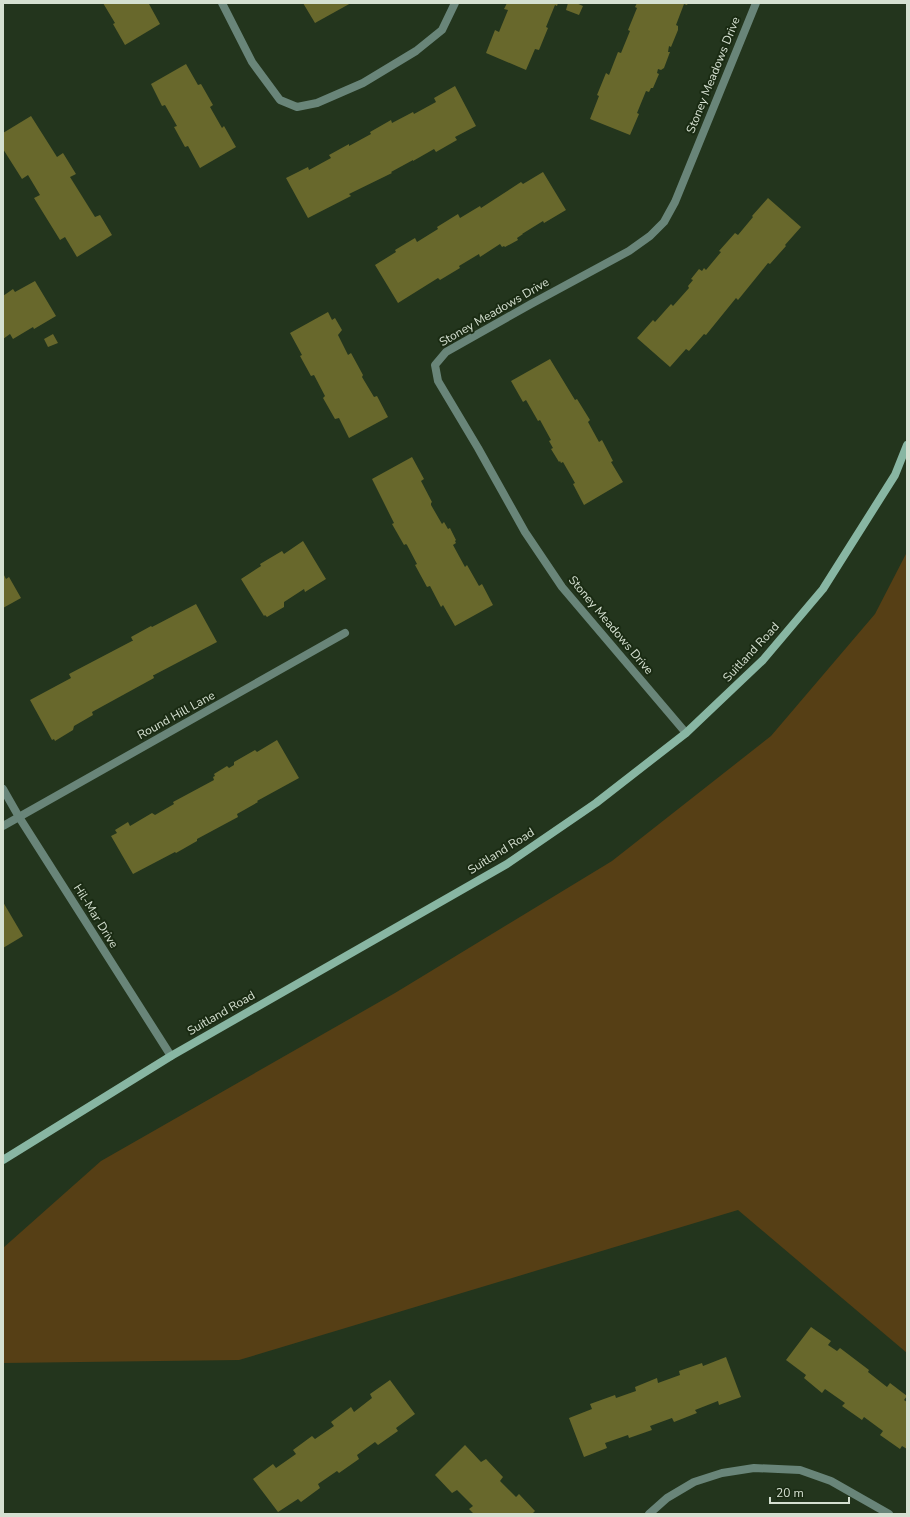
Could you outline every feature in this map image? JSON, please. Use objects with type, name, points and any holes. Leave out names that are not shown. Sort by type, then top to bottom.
[{"type":"main road","name":"Suitland Road","points":[[3,1160],[171,1056],[507,864],[596,803],[686,733],[763,660],[823,589],[895,474],[907,445]]},
{"type":"street","points":[[222,3],[252,62],[280,100],[297,108],[317,103],[363,83],[416,51],[442,30],[455,3]]},
{"type":"street","name":"Stoney Meadows Drive","points":[[686,733],[557,581],[525,532],[478,448],[438,381],[436,365],[446,352],[629,251],[650,236],[664,222],[675,202],[756,3]]},
{"type":"street","name":"Round Hill Lane","points":[[3,826],[345,633]]},
{"type":"street","name":"Hil-Mar Drive","points":[[3,789],[19,817],[171,1056]]},
{"type":"street","points":[[650,1514],[667,1498],[694,1482],[722,1473],[754,1468],[800,1470],[831,1481],[889,1514]]},
{"type":"shaded area","points":[[907,552],[907,1353],[738,1210],[239,1360],[3,1363],[3,1248],[101,1161],[395,993],[612,861],[771,736],[875,614]]},
{"type":"building","points":[[103,3],[151,3],[149,4],[160,24],[125,45],[113,24],[115,23]]},
{"type":"building","points":[[303,3],[351,3],[315,23]]},
{"type":"building","points":[[507,3],[558,3],[557,6],[555,5],[546,27],[548,28],[539,50],[535,49],[526,70],[486,53],[495,30],[499,32],[508,10],[504,9]]},
{"type":"building","points":[[568,3],[576,3],[583,6],[579,15],[566,10]]},
{"type":"building","points":[[637,3],[688,3],[687,5],[684,4],[676,25],[678,26],[678,30],[671,47],[669,46],[668,52],[670,52],[664,68],[661,70],[658,69],[657,73],[659,74],[653,88],[651,88],[649,92],[646,91],[637,113],[639,114],[630,135],[590,119],[599,96],[597,95],[606,73],[609,75],[618,52],[621,53],[630,31],[628,30],[637,8],[635,7]]},
{"type":"building","points":[[186,64],[198,85],[201,84],[213,105],[210,107],[222,128],[224,126],[236,147],[200,168],[188,146],[185,147],[174,127],[177,126],[165,105],[162,106],[151,84]]},
{"type":"building","points":[[455,86],[476,126],[455,137],[457,140],[436,152],[434,149],[391,172],[392,173],[349,194],[351,196],[308,218],[286,178],[308,167],[309,170],[331,158],[329,155],[371,134],[370,132],[391,120],[392,123],[413,112],[414,114],[436,102],[434,98]]},
{"type":"building","points":[[31,116],[57,157],[63,153],[76,174],[70,177],[95,217],[100,215],[112,235],[77,257],[65,237],[60,240],[34,198],[40,195],[28,175],[22,179],[3,149],[3,133]]},
{"type":"building","points":[[543,172],[566,210],[544,223],[543,221],[522,234],[517,238],[518,240],[505,247],[502,247],[500,244],[480,257],[479,254],[459,266],[460,268],[440,280],[438,278],[398,303],[375,265],[396,252],[395,250],[415,238],[417,242],[458,214],[460,218],[480,206],[481,208],[521,182],[523,184]]},
{"type":"building","points":[[768,198],[801,227],[770,264],[768,263],[738,300],[736,298],[706,335],[704,334],[689,351],[686,349],[670,367],[637,338],[653,320],[655,322],[671,304],[673,306],[689,288],[688,286],[693,280],[691,279],[699,269],[702,271],[704,268],[706,270],[721,252],[719,251],[735,233],[738,235]]},
{"type":"building","points":[[35,281],[56,316],[13,339],[10,334],[3,339],[3,296],[13,289],[15,292]]},
{"type":"building","points":[[328,312],[332,320],[335,318],[342,330],[338,335],[348,355],[351,353],[363,375],[362,377],[374,397],[377,396],[388,417],[349,438],[339,418],[335,419],[323,398],[325,396],[314,375],[311,376],[290,333]]},
{"type":"building","points":[[53,334],[58,343],[48,347],[44,339]]},
{"type":"building","points":[[550,359],[575,400],[577,399],[590,420],[588,422],[599,442],[602,440],[613,461],[611,462],[623,482],[584,505],[573,484],[575,483],[563,462],[559,462],[551,449],[553,448],[549,441],[551,440],[540,420],[538,421],[526,400],[523,402],[511,381]]},
{"type":"building","points":[[412,457],[424,479],[421,481],[432,502],[431,505],[442,524],[444,522],[448,529],[450,528],[456,540],[456,543],[453,545],[465,567],[467,565],[479,586],[482,584],[493,605],[455,626],[443,605],[441,607],[430,586],[427,587],[415,565],[417,564],[407,545],[404,545],[392,524],[394,523],[372,479]]},
{"type":"building","points":[[303,541],[326,579],[305,592],[304,589],[284,602],[284,607],[267,617],[265,615],[264,616],[241,579],[261,566],[260,564],[282,551],[284,554]]},
{"type":"building","points":[[3,573],[6,579],[9,577],[21,598],[3,608]]},
{"type":"building","points":[[196,604],[217,642],[153,675],[154,678],[92,712],[93,715],[74,726],[73,730],[55,741],[54,739],[52,740],[30,700],[71,678],[69,674],[133,641],[131,637]]},
{"type":"building","points":[[277,740],[299,778],[257,801],[258,802],[237,814],[238,817],[197,839],[197,841],[133,874],[111,836],[117,833],[115,830],[128,822],[130,826],[152,813],[155,815],[174,804],[173,802],[214,780],[214,774],[227,766],[229,768],[234,765],[234,762],[255,750],[257,752]]},
{"type":"building","points":[[3,902],[23,936],[3,948]]},
{"type":"building","points":[[811,1327],[831,1341],[828,1345],[837,1351],[840,1348],[869,1370],[868,1372],[887,1387],[890,1383],[907,1396],[904,1400],[907,1402],[907,1449],[902,1446],[900,1449],[880,1435],[883,1431],[864,1417],[862,1420],[842,1406],[845,1403],[825,1389],[822,1393],[804,1378],[806,1375],[786,1360]]},
{"type":"building","points":[[726,1357],[741,1397],[719,1405],[718,1401],[695,1410],[697,1413],[674,1422],[672,1418],[650,1426],[652,1430],[629,1438],[628,1435],[605,1443],[607,1448],[584,1457],[569,1418],[592,1409],[590,1404],[615,1395],[616,1398],[636,1391],[635,1387],[657,1378],[658,1383],[680,1375],[679,1371],[702,1363],[703,1366]]},
{"type":"building","points":[[390,1380],[415,1414],[396,1428],[398,1431],[378,1445],[375,1442],[357,1455],[359,1459],[339,1473],[337,1471],[318,1484],[320,1488],[301,1502],[298,1499],[278,1512],[253,1479],[273,1464],[276,1468],[296,1454],[293,1450],[312,1436],[315,1439],[334,1426],[331,1422],[351,1407],[354,1412],[372,1398],[370,1394]]},
{"type":"building","points":[[465,1445],[481,1462],[486,1459],[503,1477],[500,1481],[516,1497],[519,1494],[535,1511],[532,1514],[474,1514],[469,1509],[473,1506],[457,1490],[452,1493],[435,1475]]}]
